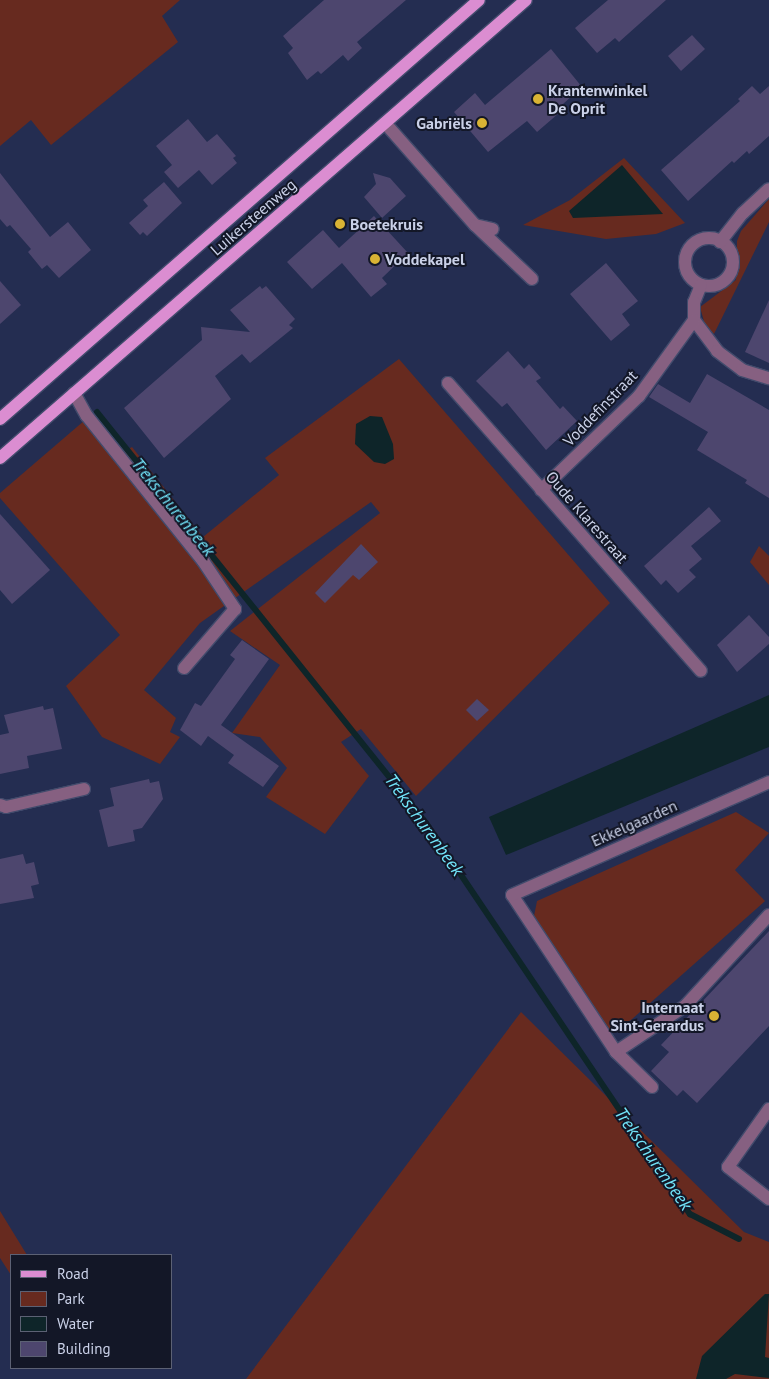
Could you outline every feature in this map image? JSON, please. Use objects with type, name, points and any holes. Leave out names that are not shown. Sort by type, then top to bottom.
[{"type":"main road","name":"Luikersteenweg","points":[[0,419],[479,0]]},
{"type":"main road","name":"Luikersteenweg","points":[[0,458],[526,0]]},
{"type":"street","points":[[385,123],[475,225],[532,279]]},
{"type":"street","points":[[720,242],[743,213],[769,189]]},
{"type":"street","points":[[475,225],[493,229]]},
{"type":"street","points":[[698,241],[720,242],[731,253],[732,268],[716,285],[701,285],[686,271],[688,251],[698,241]]},
{"type":"street","name":"Voddefinstraat","points":[[541,490],[639,396],[694,320],[694,302],[701,285]]},
{"type":"street","points":[[694,320],[723,356],[742,370],[769,378]]},
{"type":"street","name":"Oude Klarestraat","points":[[448,384],[701,671]]},
{"type":"street","points":[[74,393],[87,416],[203,561],[236,609],[184,668]]},
{"type":"street","name":"Ekkelgaarden","points":[[616,1052],[512,895],[769,782]]},
{"type":"street","points":[[0,805],[6,807],[84,789]]},
{"type":"street","points":[[652,1087],[616,1052],[685,1006],[769,915]]},
{"type":"street","points":[[769,1109],[728,1167],[769,1199]]},
{"type":"green space","points":[[0,0],[180,0],[162,16],[178,42],[51,145],[31,120],[0,146]]},
{"type":"green space","points":[[624,158],[685,223],[656,234],[606,239],[523,225],[570,200]]},
{"type":"green space","points":[[769,199],[769,222],[714,334],[705,325],[700,307],[736,280],[737,241],[741,231]]},
{"type":"green space","points":[[399,359],[610,603],[416,796],[361,729],[341,742],[369,776],[325,834],[266,797],[287,768],[260,737],[232,733],[280,665],[230,631],[380,513],[371,502],[200,623],[144,690],[176,718],[170,732],[180,737],[160,764],[102,737],[66,686],[120,635],[0,498],[0,493],[85,420],[117,456],[132,447],[203,537],[279,475],[265,458]]},
{"type":"green space","points":[[759,546],[769,556],[769,585],[750,562]]},
{"type":"green space","points":[[736,812],[769,833],[735,870],[765,901],[631,1020],[608,1030],[534,916],[537,901]]},
{"type":"green space","points":[[521,1012],[744,1232],[769,1242],[769,1379],[246,1379]]},
{"type":"green space","points":[[0,1211],[26,1254],[10,1254],[10,1273],[0,1258]]},
{"type":"water","points":[[622,165],[663,214],[573,218],[569,211]]},
{"type":"water","points":[[370,416],[382,417],[393,444],[394,459],[385,464],[374,462],[355,444],[356,424]]},
{"type":"water","points":[[769,695],[769,747],[506,855],[489,817]]},
{"type":"water","points":[[765,1294],[769,1294],[765,1357],[769,1358],[769,1378],[735,1374],[726,1379],[696,1379],[702,1356]]},
{"type":"building","points":[[324,0],[406,0],[357,42],[362,48],[348,61],[343,55],[321,74],[318,71],[307,80],[288,53],[293,48],[283,36]]},
{"type":"building","points":[[608,0],[666,0],[619,42],[615,38],[597,53],[575,28]]},
{"type":"building","points":[[692,35],[705,49],[681,71],[668,56]]},
{"type":"building","points":[[551,49],[582,87],[563,104],[566,107],[537,132],[527,121],[488,152],[454,112],[475,93],[485,105]]},
{"type":"building","points":[[752,86],[760,94],[769,86],[769,136],[749,154],[747,151],[734,163],[732,161],[688,201],[661,170],[740,101],[738,99]]},
{"type":"building","points":[[188,119],[207,142],[217,134],[236,156],[233,158],[237,163],[212,185],[199,170],[178,188],[164,172],[172,165],[156,146]]},
{"type":"building","points":[[0,173],[50,237],[68,222],[91,250],[59,278],[47,265],[42,269],[28,252],[31,249],[10,225],[7,227],[0,219]]},
{"type":"building","points":[[373,173],[390,178],[406,196],[382,218],[364,197],[376,184]]},
{"type":"building","points":[[164,182],[182,203],[147,236],[143,232],[140,235],[129,223],[148,206],[143,200]]},
{"type":"building","points":[[374,216],[408,253],[382,278],[387,284],[371,297],[342,263],[312,289],[287,262],[323,230],[339,248]]},
{"type":"building","points":[[606,263],[638,301],[622,314],[630,325],[611,341],[570,294]]},
{"type":"building","points":[[0,281],[21,305],[0,324]]},
{"type":"building","points":[[260,286],[262,289],[266,286],[295,319],[289,325],[293,328],[250,363],[242,354],[215,376],[231,399],[164,458],[124,408],[202,340],[201,327],[250,332],[230,310]]},
{"type":"building","points":[[769,300],[769,363],[745,352]]},
{"type":"building","points":[[508,351],[524,369],[529,364],[541,378],[536,381],[560,409],[563,406],[577,421],[546,450],[507,403],[502,407],[476,381]]},
{"type":"building","points":[[707,374],[769,410],[769,498],[745,483],[747,480],[697,450],[708,432],[649,397],[658,384],[690,403]]},
{"type":"building","points":[[709,507],[721,521],[691,546],[702,559],[689,570],[696,577],[678,593],[666,580],[661,585],[644,566]]},
{"type":"building","points":[[0,514],[50,570],[12,604],[0,590]]},
{"type":"building","points":[[361,544],[378,562],[359,580],[353,575],[325,603],[315,593]]},
{"type":"building","points":[[749,615],[769,637],[769,644],[737,672],[717,645]]},
{"type":"building","points":[[242,640],[269,659],[221,725],[279,766],[263,787],[228,763],[234,755],[208,736],[201,746],[180,730],[195,703],[201,706],[235,659],[230,655]]},
{"type":"building","points":[[477,699],[489,710],[477,721],[466,710]]},
{"type":"building","points":[[43,706],[44,710],[53,708],[62,749],[27,756],[29,768],[0,774],[0,735],[9,733],[4,715]]},
{"type":"building","points":[[149,779],[150,783],[159,781],[163,799],[142,828],[133,830],[135,841],[108,847],[99,810],[114,806],[110,788]]},
{"type":"building","points":[[23,854],[26,864],[34,862],[39,884],[31,886],[34,898],[0,904],[0,859]]},
{"type":"building","name":"Internaat Sint-Gerardus","points":[[769,931],[769,1026],[697,1103],[683,1090],[677,1096],[651,1071],[669,1052],[661,1045]]},
{"type":"waterway","name":"Trekschurenbeek","points":[[97,412],[426,823],[690,1214],[739,1239]]},
{"type":"place","name":"Krantenwinkel De Oprit","points":[[538,99]]},
{"type":"place","name":"Gabriëls","points":[[482,123]]},
{"type":"place","name":"Boetekruis","points":[[340,224]]},
{"type":"place","name":"Voddekapel","points":[[375,259]]},
{"type":"place","name":"Internaat Sint-Gerardus","points":[[714,1016]]}]
